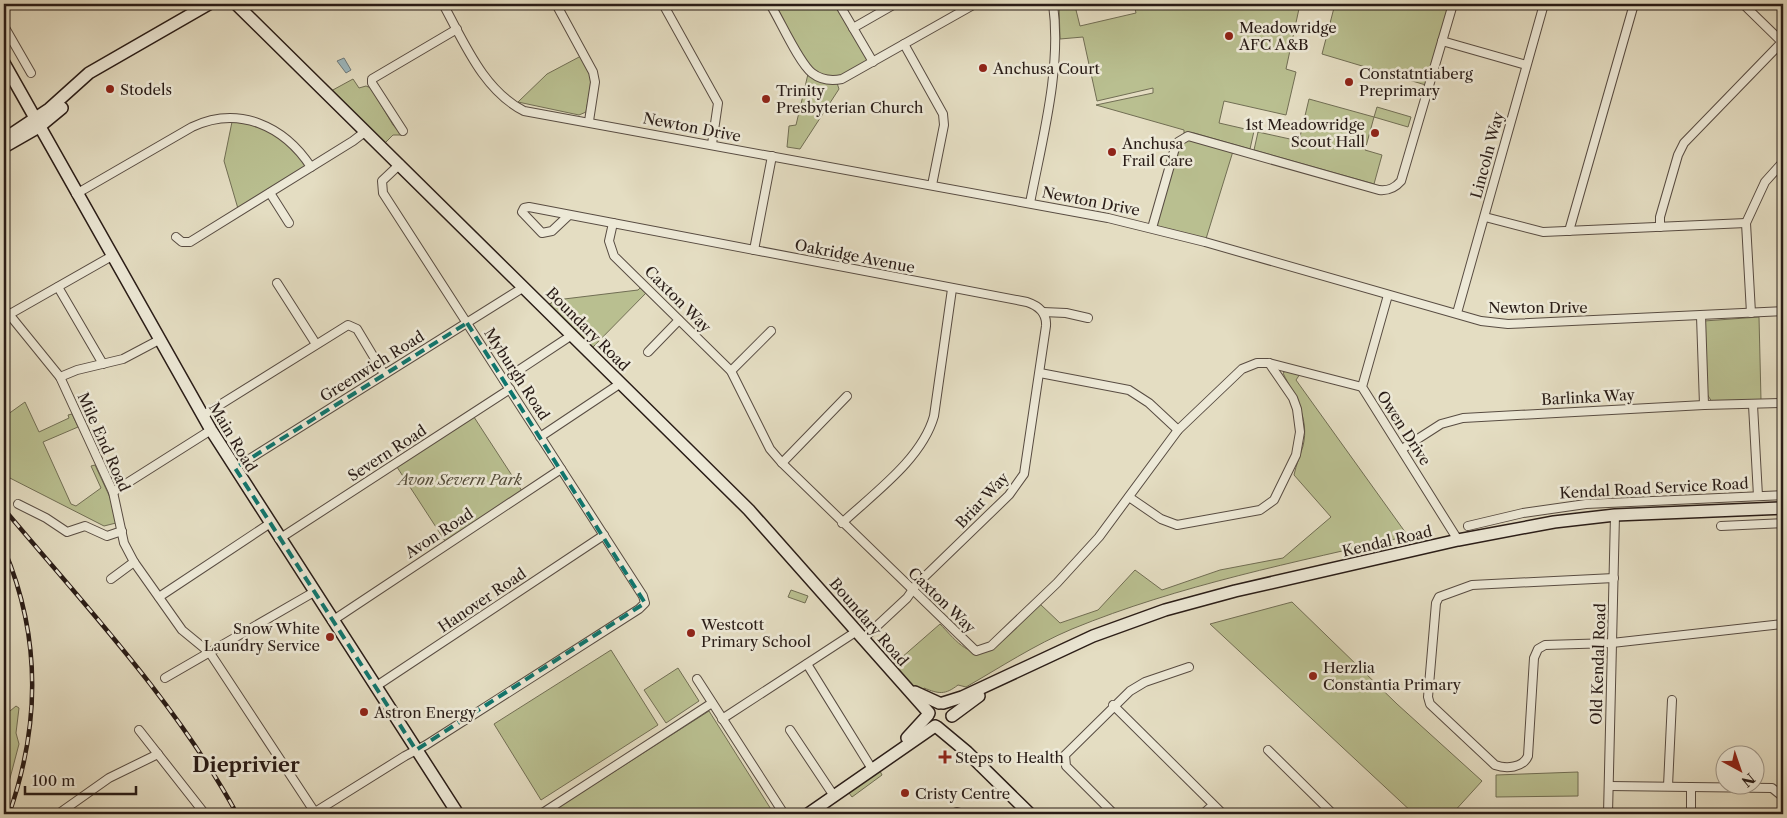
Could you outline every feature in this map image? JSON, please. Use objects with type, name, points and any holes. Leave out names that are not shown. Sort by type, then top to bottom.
[{"type":"main road","points":[[4,148],[111,62],[209,4]]},
{"type":"main road","name":"Boundary Road","points":[[236,4],[400,164],[766,528],[861,634],[928,714]]},
{"type":"main road","name":"Main Road","points":[[4,63],[202,416],[269,524],[458,814]]},
{"type":"main road","points":[[4,139],[37,123]]},
{"type":"main road","name":"Kendal Road","points":[[941,703],[1013,673],[1093,636],[1165,610],[1235,591],[1458,540],[1554,522],[1615,515],[1783,508]]},
{"type":"main road","name":"Kendal Road","points":[[952,717],[964,706],[1013,673]]},
{"type":"main road","name":"Boundary Road","points":[[907,687],[921,696],[941,703]]},
{"type":"main road","points":[[884,760],[928,714],[933,706],[941,703],[949,707],[954,733],[962,747]]},
{"type":"main road","points":[[928,714],[930,721],[962,747],[1030,814]]},
{"type":"main road","points":[[808,814],[936,726],[945,726],[952,717]]},
{"type":"street","name":"Newton Drive","points":[[443,4],[487,79],[513,105],[524,111],[1030,203],[1152,228],[1481,321],[1508,324],[1783,311]]},
{"type":"street","points":[[556,4],[593,72],[595,82],[589,122]]},
{"type":"street","points":[[663,4],[718,103],[712,144]]},
{"type":"street","points":[[770,4],[807,69],[821,78],[842,79],[975,4]]},
{"type":"street","points":[[840,4],[873,62]]},
{"type":"street","points":[[853,28],[884,7],[895,4]]},
{"type":"street","points":[[1030,203],[1050,93],[1055,38],[1053,4]]},
{"type":"street","points":[[1152,228],[1178,142],[1191,136],[1379,190],[1392,189],[1401,181],[1453,4]]},
{"type":"street","name":"Lincoln Way","points":[[1457,313],[1544,4]]},
{"type":"street","points":[[1569,231],[1634,4]]},
{"type":"street","points":[[1660,227],[1660,217],[1683,145],[1782,42],[1743,4]]},
{"type":"street","points":[[4,26],[31,74]]},
{"type":"street","points":[[403,131],[377,90],[372,78],[457,29]]},
{"type":"street","points":[[1442,41],[1526,65]]},
{"type":"street","points":[[904,44],[944,119],[932,185]]},
{"type":"street","points":[[76,194],[192,126],[222,117],[244,119],[273,130],[296,147],[311,168]]},
{"type":"street","points":[[176,237],[186,243],[190,242],[311,168],[366,131]]},
{"type":"street","points":[[754,250],[772,156]]},
{"type":"street","points":[[1751,312],[1746,223],[1765,182],[1783,162]]},
{"type":"street","name":"Myburgh Road","points":[[400,164],[384,178],[381,189],[646,603],[632,614],[416,750]]},
{"type":"street","points":[[270,193],[290,223]]},
{"type":"street","name":"Oakridge Avenue","points":[[569,215],[552,231],[546,233],[540,232],[522,212],[524,208],[529,207],[1027,302],[1036,305],[1043,312]]},
{"type":"street","points":[[1484,217],[1543,232],[1746,223]]},
{"type":"street","name":"Caxton Way","points":[[613,223],[609,241],[614,256],[731,371],[768,444],[782,463],[842,524],[976,651],[986,649],[1057,583],[1099,537],[1178,430],[1242,369],[1257,363],[1269,363],[1362,387]]},
{"type":"street","points":[[10,314],[112,256]]},
{"type":"street","points":[[278,283],[316,344]]},
{"type":"street","points":[[58,287],[103,364]]},
{"type":"street","name":"Greenwich Road","points":[[235,468],[524,287]]},
{"type":"street","points":[[842,524],[904,465],[928,436],[934,416],[952,289]]},
{"type":"street","name":"Owen Drive","points":[[1388,295],[1362,387],[1458,540]]},
{"type":"street","name":"Mile End Road","points":[[4,308],[60,377],[113,492],[124,543],[134,562],[182,630],[210,652],[314,814]]},
{"type":"street","points":[[1043,312],[1066,313],[1088,318]]},
{"type":"street","name":"Briar Way","points":[[722,719],[807,664],[861,634],[907,598],[1009,495],[1024,474],[1046,322],[1043,312]]},
{"type":"street","points":[[1701,316],[1704,405]]},
{"type":"street","points":[[648,352],[679,320]]},
{"type":"street","points":[[202,416],[343,327],[351,325],[357,329],[384,374]]},
{"type":"street","points":[[731,371],[771,331]]},
{"type":"street","points":[[504,380],[572,335]]},
{"type":"street","points":[[60,377],[77,370],[123,359],[159,340]]},
{"type":"street","points":[[1129,497],[1161,519],[1177,525],[1260,510],[1274,500],[1296,455],[1300,432],[1293,398],[1269,363]]},
{"type":"street","points":[[1040,373],[1129,390],[1149,403],[1178,430]]},
{"type":"street","points":[[540,437],[621,383]]},
{"type":"street","name":"Severn Road","points":[[279,539],[510,389]]},
{"type":"street","points":[[782,463],[847,396]]},
{"type":"street","name":"Barlinka Way","points":[[1402,449],[1441,424],[1463,418],[1704,405],[1783,403]]},
{"type":"street","points":[[1753,405],[1758,496]]},
{"type":"street","points":[[113,492],[211,430]]},
{"type":"street","name":"Avon Road","points":[[332,621],[561,469]]},
{"type":"street","name":"Kendal Road Service Road","points":[[1468,526],[1523,513],[1577,505],[1783,495]]},
{"type":"street","points":[[18,504],[68,532],[85,526],[107,536],[122,531]]},
{"type":"street","name":"Old Kendal Road","points":[[1608,814],[1615,515]]},
{"type":"street","points":[[1721,526],[1783,523]]},
{"type":"street","points":[[159,597],[269,524]]},
{"type":"street","name":"Hanover Road","points":[[375,687],[604,535]]},
{"type":"street","points":[[111,579],[134,562]]},
{"type":"street","points":[[1614,578],[1472,585],[1442,595],[1436,600],[1428,696],[1430,704],[1495,765],[1500,767],[1520,766],[1528,756],[1529,714],[1536,652],[1545,645],[1612,643],[1783,624]]},
{"type":"street","points":[[165,678],[314,592]]},
{"type":"street","points":[[807,664],[872,769]]},
{"type":"street","points":[[1114,814],[1068,769],[1064,760],[1068,750],[1113,705],[1130,691],[1145,682],[1188,666]]},
{"type":"street","points":[[697,679],[784,814]]},
{"type":"street","points":[[1668,786],[1672,700]]},
{"type":"street","points":[[540,814],[712,703]]},
{"type":"street","points":[[1113,705],[1223,814]]},
{"type":"street","points":[[139,730],[204,814]]},
{"type":"street","points":[[790,730],[834,796]]},
{"type":"street","points":[[314,814],[416,750]]},
{"type":"street","points":[[1268,750],[1333,814]]},
{"type":"street","points":[[58,814],[109,778],[158,754]]},
{"type":"street","points":[[1608,786],[1772,788],[1782,796],[1783,814]]},
{"type":"street","points":[[1691,787],[1691,814]]},
{"type":"street","points":[[1204,814],[1213,804]]},
{"type":"street","points":[[951,814],[958,812],[964,814]]},
{"type":"highlighted area","points":[[467,323],[645,603],[416,750],[235,468]]},
{"type":"green space","points":[[770,4],[839,4],[873,62],[842,79],[814,75]]},
{"type":"green space","points":[[1059,4],[1084,4],[1075,6],[1080,26],[1136,13],[1134,4],[1300,4],[1286,69],[1296,72],[1286,115],[1224,101],[1219,123],[1254,131],[1250,149],[1194,133],[1184,133],[1184,130],[1096,105],[1153,93],[1153,88],[1097,101],[1083,37],[1060,39]]},
{"type":"green space","points":[[1335,4],[1453,4],[1429,86],[1322,54]]},
{"type":"green space","points":[[581,56],[592,78],[586,112],[579,115],[518,102],[547,74]]},
{"type":"green space","points":[[808,74],[837,83],[839,89],[800,149],[787,147],[789,126],[796,125]]},
{"type":"green space","points":[[353,79],[359,88],[366,86],[371,88],[393,125],[402,135],[393,135],[384,144],[331,91]]},
{"type":"green space","points":[[1309,99],[1374,117],[1365,150],[1382,155],[1374,184],[1254,150],[1258,132],[1299,141]]},
{"type":"green space","points":[[1377,107],[1411,117],[1408,127],[1374,117]]},
{"type":"green space","points":[[233,117],[273,130],[311,167],[239,212],[224,161]]},
{"type":"green space","points":[[1185,137],[1234,148],[1205,242],[1152,228],[1175,148]]},
{"type":"green space","points":[[641,287],[647,292],[591,349],[548,305],[556,300],[638,290]]},
{"type":"green space","points":[[1759,317],[1761,400],[1712,402],[1707,394],[1704,321]]},
{"type":"green space","points":[[1287,370],[1300,374],[1296,380],[1408,536],[1238,576],[1113,613],[1044,642],[966,687],[958,685],[945,692],[924,688],[922,693],[893,665],[940,624],[961,645],[974,652],[981,653],[989,651],[1040,604],[1060,623],[1098,610],[1135,570],[1162,590],[1220,570],[1283,558],[1331,517],[1294,475],[1305,436],[1300,408],[1283,373]]},
{"type":"green space","points":[[25,402],[39,432],[69,418],[68,415],[72,414],[78,427],[43,442],[71,504],[76,506],[101,488],[91,466],[95,465],[113,504],[116,523],[104,526],[4,475],[4,417]]},
{"type":"green space","name":"Avon Severn Park","points":[[472,414],[524,494],[447,544],[395,464]]},
{"type":"green space","points":[[791,590],[808,596],[805,603],[788,597]]},
{"type":"green space","name":"Herzlia Constantia Primary","points":[[1292,602],[1397,704],[1482,781],[1452,814],[1414,814],[1210,624]]},
{"type":"green space","points":[[611,650],[658,725],[541,800],[494,724]]},
{"type":"green space","points":[[678,668],[699,701],[666,723],[644,690]]},
{"type":"green space","points":[[16,706],[19,708],[16,733],[19,744],[4,801],[4,716]]},
{"type":"green space","points":[[709,711],[774,814],[552,814],[551,812]]},
{"type":"green space","points":[[880,771],[882,775],[852,797],[849,793]]},
{"type":"green space","points":[[1578,772],[1578,796],[1496,797],[1496,775]]},
{"type":"water","points":[[344,58],[351,70],[346,73],[337,61]]},
{"type":"railway","points":[[4,509],[158,694],[213,772],[237,814]]},
{"type":"railway","points":[[4,549],[25,615],[32,681],[27,748],[9,814]]},
{"type":"place","name":"Meadowridge AFC A&B","points":[[1229,36]]},
{"type":"place","name":"Anchusa Court","points":[[983,68]]},
{"type":"place","name":"Constatntiaberg Preprimary","points":[[1349,82]]},
{"type":"place","name":"Stodels","points":[[110,89]]},
{"type":"place","name":"Trinity Presbyterian Church","points":[[766,99]]},
{"type":"place","name":"1st Meadowridge Scout Hall","points":[[1375,133]]},
{"type":"place","name":"Anchusa Frail Care","points":[[1112,152]]},
{"type":"place","name":"Westcott Primary School","points":[[691,633]]},
{"type":"place","name":"Snow White Laundry Service","points":[[330,637]]},
{"type":"place","name":"Herzlia Constantia Primary","points":[[1313,676]]},
{"type":"place","name":"Astron Energy","points":[[364,712]]},
{"type":"place","name":"Steps to Health","points":[[945,757]]},
{"type":"place","name":"Cristy Centre","points":[[905,793]]},
{"type":"district","name":"Dieprivier","points":[[246,765]]}]
